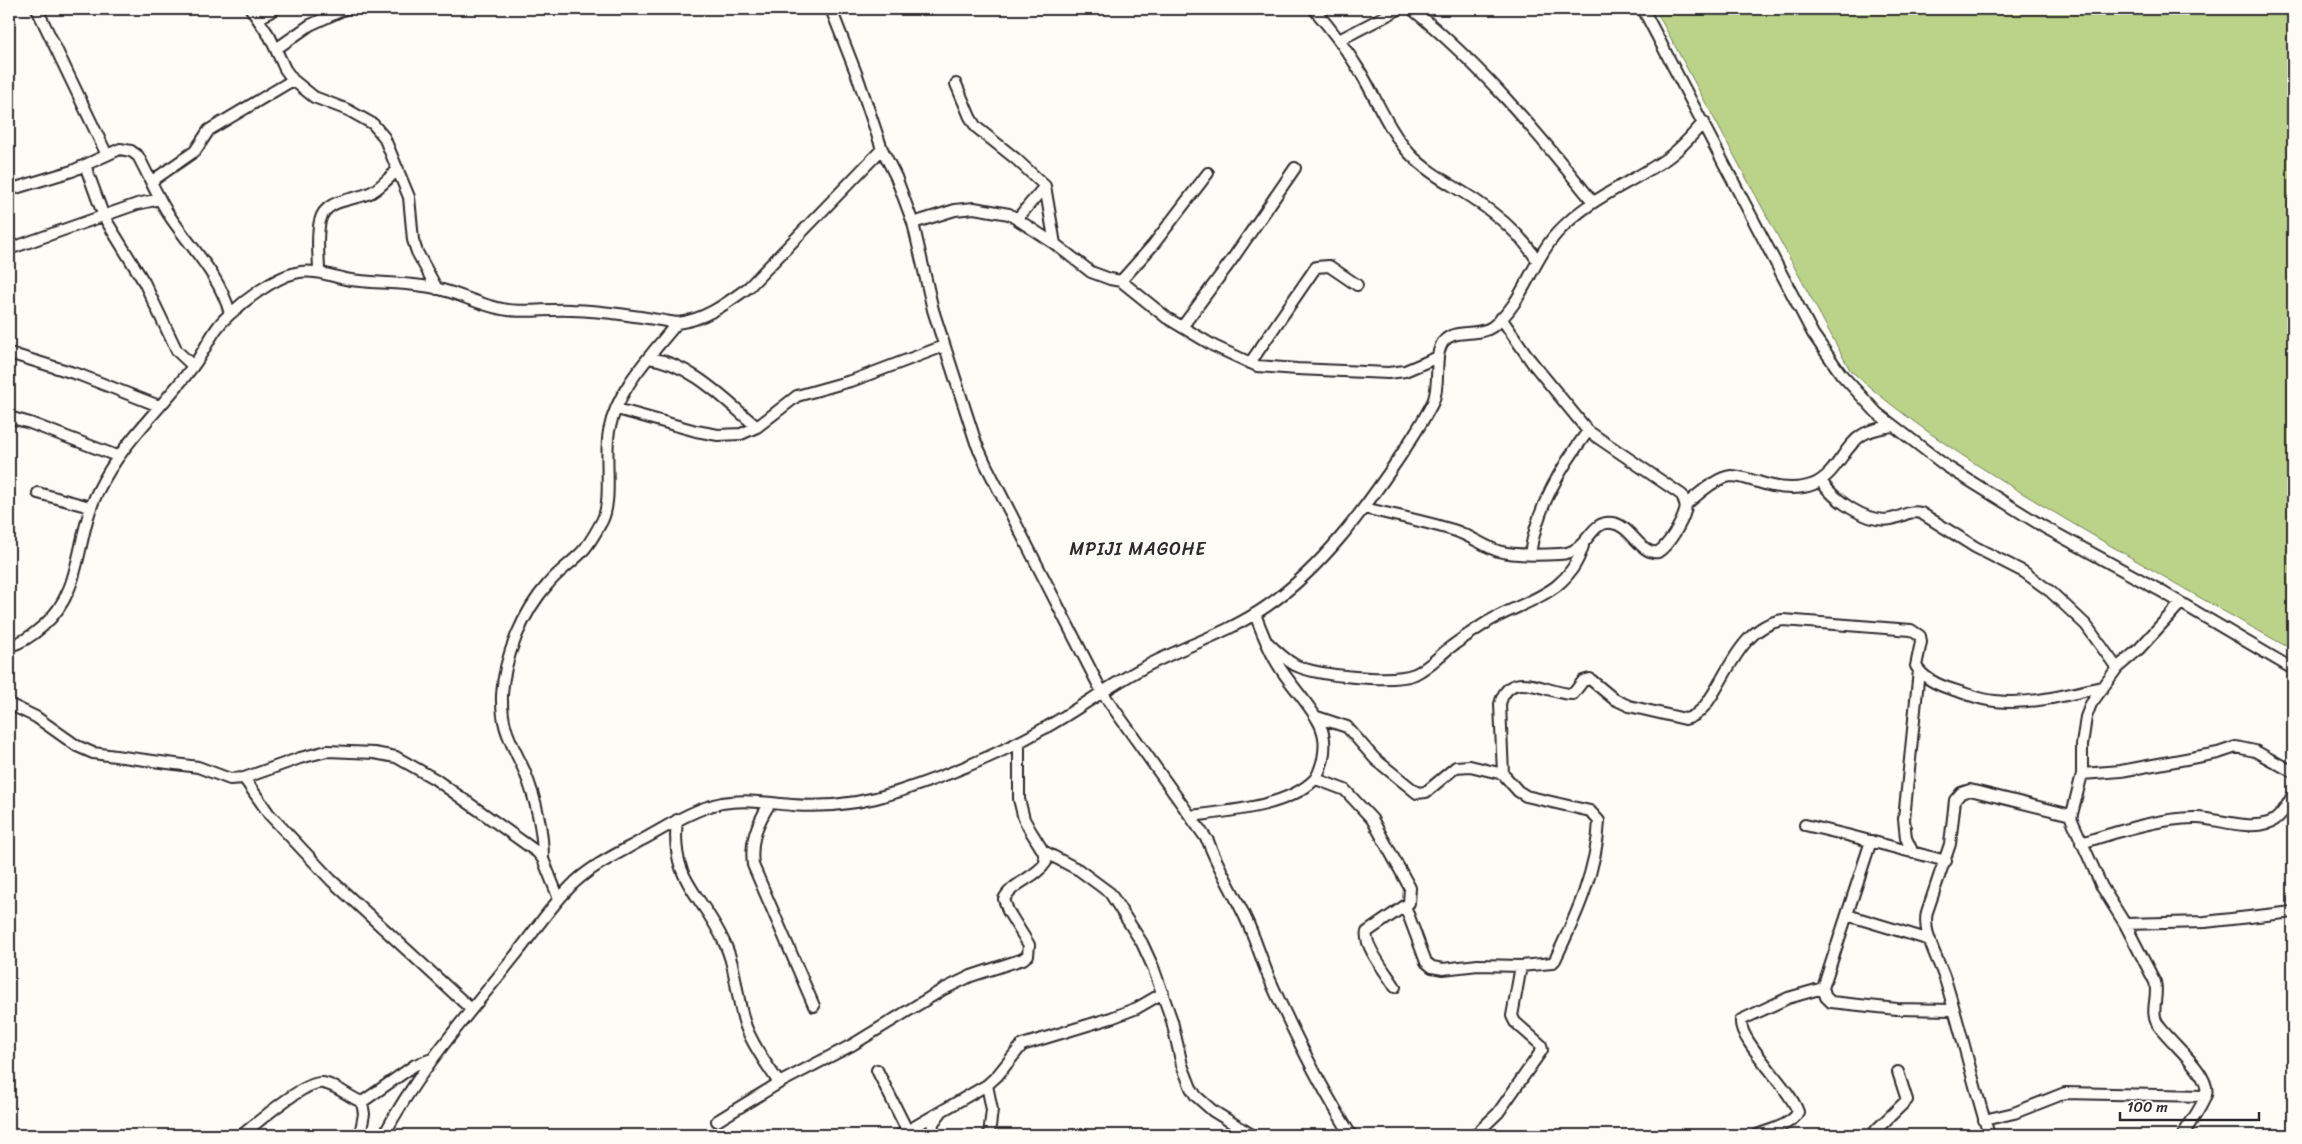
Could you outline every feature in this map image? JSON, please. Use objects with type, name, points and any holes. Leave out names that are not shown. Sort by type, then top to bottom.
[{"type":"street","points":[[37,9],[107,154]]},
{"type":"street","points":[[251,9],[293,80],[314,96],[348,110],[373,124],[384,137],[409,197],[413,240],[417,252],[438,289]]},
{"type":"street","points":[[258,18],[275,9]]},
{"type":"street","points":[[276,50],[310,25],[345,9]]},
{"type":"street","points":[[831,9],[858,78],[882,149],[896,177],[913,223],[933,310],[976,443],[986,465],[1102,692],[1208,842],[1219,869],[1245,917],[1270,980],[1315,1074],[1352,1135]]},
{"type":"street","points":[[1314,9],[1339,40],[1389,124],[1410,154],[1424,168],[1477,201],[1512,229],[1538,260]]},
{"type":"street","points":[[1339,40],[1399,9]]},
{"type":"street","points":[[1412,9],[1465,55],[1496,86],[1593,202]]},
{"type":"street","points":[[1643,9],[1704,122],[1813,334],[1842,374],[1877,413],[1946,466],[2004,503],[2160,590],[2180,604],[2293,668]]},
{"type":"street","points":[[152,181],[194,150],[209,130],[293,80]]},
{"type":"street","points":[[956,84],[976,127],[1016,159],[1045,186],[1055,244]]},
{"type":"street","points":[[384,1135],[432,1059],[559,898],[589,871],[677,820],[702,808],[722,803],[747,801],[821,806],[875,798],[925,782],[1019,742],[1161,658],[1255,614],[1270,605],[1306,574],[1364,508],[1407,445],[1434,400],[1438,382],[1440,347],[1450,336],[1484,331],[1501,318],[1518,296],[1538,260],[1555,235],[1593,202],[1665,160],[1688,140],[1704,122]]},
{"type":"street","points":[[9,190],[85,165],[120,149],[131,151],[138,156],[160,199],[175,223],[209,267],[225,296],[230,314]]},
{"type":"street","points":[[9,646],[17,644],[34,634],[54,616],[65,601],[74,577],[90,507],[117,456],[193,366],[220,323],[285,276],[302,272],[319,272],[370,283],[438,289],[502,309],[524,312],[569,309],[606,312],[677,323],[688,322],[703,317],[724,306],[749,287],[882,149]]},
{"type":"street","points":[[85,165],[104,217],[144,282],[177,351],[193,366]]},
{"type":"street","points":[[1182,327],[1231,261],[1295,168]]},
{"type":"street","points":[[319,272],[318,232],[320,219],[325,210],[337,203],[371,192],[383,184],[398,169]]},
{"type":"street","points":[[1121,281],[1153,245],[1208,173]]},
{"type":"street","points":[[1018,218],[1045,186]]},
{"type":"street","points":[[9,249],[137,204],[160,199]]},
{"type":"street","points":[[913,223],[955,210],[974,208],[994,210],[1018,218],[1091,272],[1121,281],[1167,318],[1250,363],[1276,368],[1388,372],[1405,371],[1438,358]]},
{"type":"street","points":[[1250,363],[1316,267],[1329,266],[1357,285]]},
{"type":"street","points":[[1266,641],[1287,661],[1313,672],[1381,679],[1401,678],[1429,666],[1464,637],[1490,621],[1550,592],[1571,572],[1577,563],[1582,546],[1596,528],[1612,523],[1624,528],[1648,551],[1658,552],[1668,543],[1685,511],[1686,504],[1682,495],[1588,431],[1531,361],[1501,318]]},
{"type":"street","points":[[559,898],[544,859],[532,795],[504,724],[502,694],[506,668],[527,616],[547,584],[582,552],[604,518],[607,505],[609,432],[617,409],[631,382],[677,323]]},
{"type":"street","points":[[617,409],[666,424],[718,435],[741,434],[757,428],[797,396],[854,380],[944,346]]},
{"type":"street","points":[[9,353],[72,372],[159,406]]},
{"type":"street","points":[[649,358],[665,360],[691,373],[757,428]]},
{"type":"street","points":[[9,417],[117,456]]},
{"type":"street","points":[[1686,504],[1722,479],[1731,476],[1779,488],[1800,488],[1821,481],[1862,435],[1873,430],[1892,426]]},
{"type":"street","points":[[1530,554],[1533,532],[1550,490],[1588,431]]},
{"type":"street","points":[[1821,481],[1831,494],[1848,508],[1880,520],[1891,519],[1912,511],[1921,512],[1975,547],[2024,572],[2066,605],[2089,629],[2117,668]]},
{"type":"street","points":[[38,493],[90,507]]},
{"type":"street","points":[[1364,508],[1451,529],[1499,551],[1560,554],[1576,551],[1582,546]]},
{"type":"street","points":[[2180,604],[2139,649],[2117,668],[2101,687],[2091,704],[2086,718],[2081,758],[2082,774],[2071,815],[2081,843],[2102,888],[2125,924],[2155,982],[2157,988],[2155,1019],[2201,1077],[2206,1087],[2205,1096],[2183,1135]]},
{"type":"street","points":[[1191,816],[1246,809],[1270,802],[1303,789],[1316,779],[1320,769],[1325,746],[1324,734],[1317,717],[1277,664],[1255,614]]},
{"type":"street","points":[[1503,774],[1500,704],[1503,694],[1509,688],[1532,684],[1560,693],[1573,694],[1583,681],[1590,679],[1614,699],[1629,706],[1685,719],[1693,718],[1706,705],[1740,650],[1756,631],[1772,622],[1783,620],[1911,630],[1920,636],[1921,642],[1916,660],[1919,670],[1904,819],[1906,838],[1914,853]]},
{"type":"street","points":[[1919,670],[1945,687],[1994,701],[2034,700],[2101,687]]},
{"type":"street","points":[[9,704],[36,717],[77,746],[93,753],[189,765],[230,779],[244,778],[300,758],[327,751],[374,753],[396,757],[435,780],[529,846],[544,859]]},
{"type":"street","points":[[1317,717],[1347,727],[1375,759],[1417,793],[1426,792],[1456,767],[1470,766],[1503,774],[1518,791],[1526,796],[1590,811],[1599,821],[1589,880],[1573,922],[1555,960],[1546,964],[1521,966],[1478,965],[1443,969],[1432,967],[1426,962],[1406,906]]},
{"type":"street","points":[[717,1121],[942,990],[971,976],[1028,955],[1030,945],[1008,911],[1004,899],[1007,893],[1031,877],[1046,862],[1044,851],[1027,825],[1021,806],[1018,780],[1019,742]]},
{"type":"street","points":[[2082,774],[2121,771],[2218,753],[2236,747],[2256,751],[2293,772]]},
{"type":"street","points":[[244,778],[269,814],[331,880],[471,1010]]},
{"type":"street","points":[[1316,779],[1345,790],[1372,818],[1410,888],[1411,896],[1406,906],[1367,932],[1366,937],[1372,952],[1395,987]]},
{"type":"street","points":[[1988,1135],[1945,978],[1930,940],[1927,912],[1946,861],[1952,831],[1955,800],[1958,795],[1967,790],[1984,792],[2071,815]]},
{"type":"street","points":[[2081,843],[2134,827],[2196,818],[2251,825],[2264,824],[2276,819],[2293,795]]},
{"type":"street","points":[[770,803],[755,831],[752,850],[754,865],[814,1006]]},
{"type":"street","points":[[677,820],[676,846],[681,870],[724,941],[746,1028],[759,1053],[780,1083]]},
{"type":"street","points":[[1804,826],[1946,861]]},
{"type":"street","points":[[1870,841],[1822,988],[1826,997],[1831,1002],[1897,1010],[1953,1010]]},
{"type":"street","points":[[1044,851],[1079,870],[1110,893],[1142,943],[1163,993],[1172,1021],[1182,1065],[1191,1088],[1196,1096],[1213,1111],[1252,1135]]},
{"type":"street","points":[[2125,924],[2205,922],[2293,912]]},
{"type":"street","points":[[1847,915],[1930,940]]},
{"type":"street","points":[[1475,1135],[1498,1113],[1542,1050],[1541,1045],[1515,1022],[1512,1016],[1521,966]]},
{"type":"street","points":[[1756,1135],[1785,1123],[1794,1118],[1798,1112],[1780,1083],[1745,1035],[1740,1025],[1740,1020],[1788,998],[1822,988]]},
{"type":"street","points":[[877,1070],[903,1133],[987,1085],[1022,1046],[1044,1037],[1104,1020],[1137,1008],[1163,993]]},
{"type":"street","points":[[362,1102],[415,1065],[432,1059]]},
{"type":"street","points":[[1873,1135],[1907,1100],[1898,1072]]},
{"type":"street","points":[[242,1135],[284,1102],[321,1082],[362,1102]]},
{"type":"street","points":[[987,1085],[992,1110],[989,1135]]},
{"type":"street","points":[[1984,1120],[2014,1112],[2065,1093],[2205,1096]]},
{"type":"street","points":[[360,1135],[364,1114],[362,1102]]},
{"type":"street","points":[[932,1135],[933,1123],[946,1107]]},
{"type":"green space","points":[[1655,9],[2293,9],[2293,650],[1988,472],[1903,414],[1850,370]]},
{"type":"district","name":"MPIJI MAGOHE","points":[[1138,549]]}]
